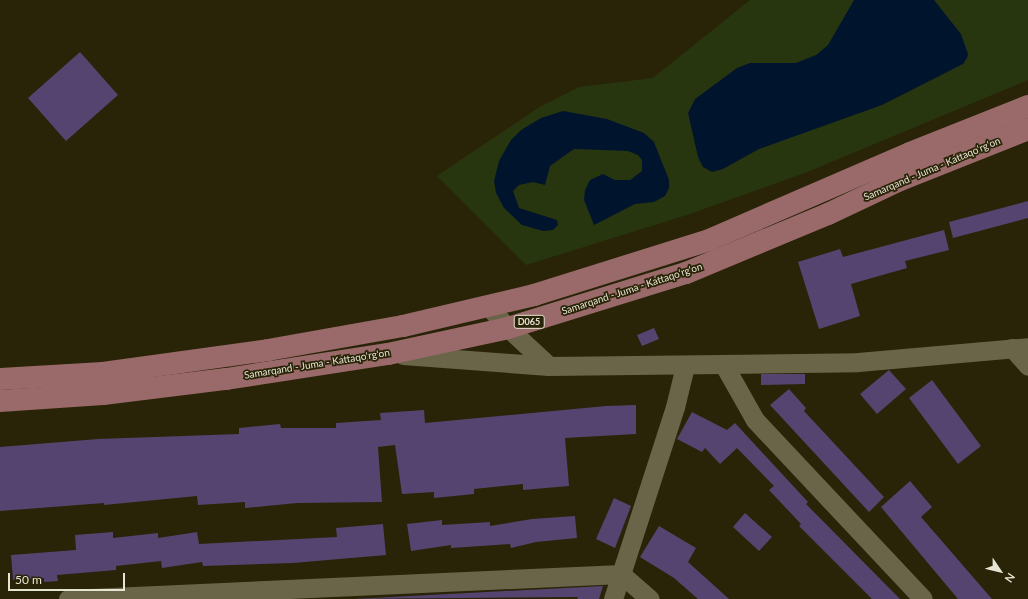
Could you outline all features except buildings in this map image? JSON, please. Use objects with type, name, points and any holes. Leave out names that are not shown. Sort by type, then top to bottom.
[{"type":"main road","name":"Samarqand - Juma - Kattaqo‘rg‘on","points":[[0,379],[103,373],[268,350],[403,326],[534,296],[709,240],[910,153],[1028,106]]},
{"type":"main road","name":"Samarqand - Juma - Kattaqo‘rg‘on","points":[[0,401],[154,388],[388,354],[508,328],[686,273],[828,214],[900,180],[1028,129]]},
{"type":"street","points":[[489,307],[508,328],[549,366]]},
{"type":"street","points":[[388,354],[549,366],[685,366],[858,362],[1020,347],[1028,366]]},
{"type":"street","points":[[724,365],[755,420],[923,599]]},
{"type":"street","points":[[613,599],[675,407],[685,366]]},
{"type":"street","points":[[68,599],[621,574],[650,599]]},
{"type":"green space","points":[[750,0],[1028,0],[1028,80],[807,172],[690,214],[526,265],[437,176],[538,108],[579,87],[653,78]]},
{"type":"water","points":[[854,0],[934,0],[961,34],[968,54],[967,58],[963,64],[882,105],[759,149],[723,169],[712,172],[703,167],[698,157],[688,113],[695,99],[737,68],[750,63],[796,63],[816,55],[828,45]]},
{"type":"water","points":[[563,111],[607,119],[644,133],[654,142],[669,180],[669,188],[665,196],[654,202],[635,204],[594,225],[584,200],[585,190],[590,180],[603,174],[615,180],[630,180],[642,171],[642,160],[638,155],[628,151],[574,149],[550,166],[545,185],[533,182],[519,185],[513,191],[519,208],[557,220],[558,225],[553,230],[543,231],[522,225],[504,208],[496,193],[494,181],[499,161],[511,140],[521,130],[541,118]]}]
